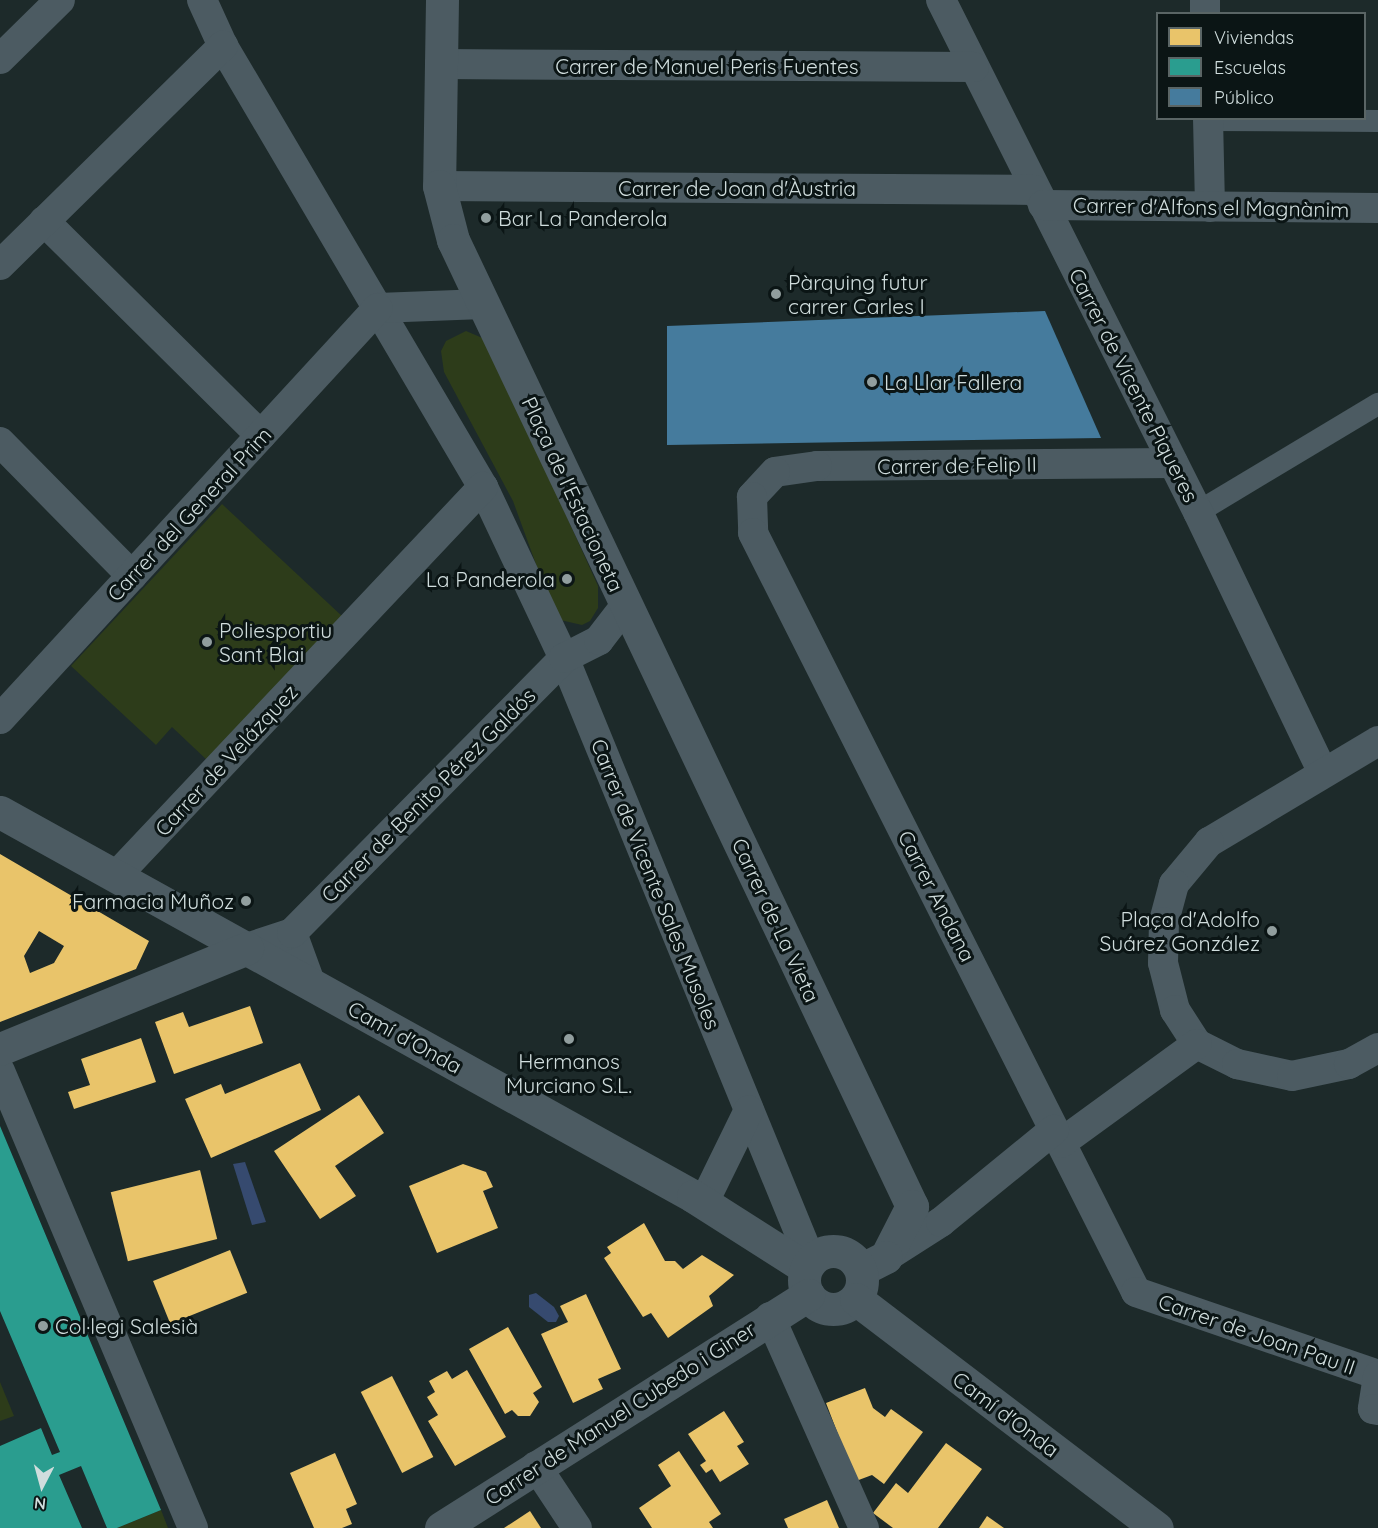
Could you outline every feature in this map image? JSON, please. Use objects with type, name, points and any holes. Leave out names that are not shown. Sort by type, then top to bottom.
[{"type":"street","points":[[0,59],[60,0]]},
{"type":"street","points":[[202,0],[223,46],[483,487],[564,658]]},
{"type":"street","name":"Plaça de l'Estacioneta","points":[[442,0],[439,186],[453,240],[626,605],[599,640],[564,658]]},
{"type":"street","name":"Carrer de Vicente Piqueres","points":[[941,0],[1198,512],[1323,773]]},
{"type":"street","points":[[0,265],[223,46]]},
{"type":"street","name":"Carrer de Manuel Peris Fuentes","points":[[440,64],[974,67]]},
{"type":"street","points":[[1208,120],[1210,207]]},
{"type":"street","points":[[1293,120],[1378,121]]},
{"type":"street","name":"Carrer de Joan d'Àustria","points":[[439,186],[1039,197]]},
{"type":"street","name":"Carrer d'Alfons el Magnànim","points":[[1039,197],[1210,207],[1378,208]]},
{"type":"street","points":[[44,221],[261,436]]},
{"type":"street","points":[[378,308],[483,304]]},
{"type":"street","name":"Carrer del General Prim","points":[[0,719],[378,308]]},
{"type":"street","points":[[1198,512],[1378,404]]},
{"type":"street","points":[[0,442],[132,576]]},
{"type":"street","name":"Carrer de Felip II","points":[[752,497],[775,472],[817,466],[1173,463]]},
{"type":"street","name":"Carrer de Velázquez","points":[[116,876],[483,487]]},
{"type":"street","name":"Carrer Andana","points":[[752,497],[753,533],[1136,1292]]},
{"type":"street","name":"Carrer de La Vieta","points":[[626,605],[912,1206]]},
{"type":"street","name":"Carrer de Benito Pérez Galdós","points":[[246,948],[292,933],[564,658]]},
{"type":"street","name":"Carrer de Vicente Sales Musoles","points":[[564,658],[749,1110],[808,1274]]},
{"type":"street","points":[[1378,741],[1209,842],[1174,884],[1164,922],[1163,963],[1175,1010],[1197,1044],[1237,1064],[1292,1076],[1349,1064],[1378,1048]]},
{"type":"street","name":"Camí d'Onda","points":[[0,812],[704,1202],[808,1274]]},
{"type":"street","points":[[292,933],[311,985]]},
{"type":"street","points":[[0,1049],[246,948]]},
{"type":"street","points":[[868,1275],[1058,1136],[1197,1044]]},
{"type":"street","points":[[0,1071],[193,1528]]},
{"type":"street","points":[[704,1202],[749,1110]]},
{"type":"street","points":[[868,1275],[848,1255],[838,1251],[819,1254],[808,1274],[831,1309],[849,1305],[912,1206],[941,1222]]},
{"type":"street","name":"Carrer de Manuel Cubedo i Giner","points":[[441,1528],[770,1317],[808,1274]]},
{"type":"street","name":"Camí d'Onda","points":[[868,1275],[1157,1528]]},
{"type":"street","name":"Carrer de Joan Pau II","points":[[1136,1292],[1378,1376]]},
{"type":"street","name":"Carrer de Manuel Cubedo i Giner","points":[[770,1317],[864,1528]]},
{"type":"street","points":[[1378,1376],[1373,1408],[1378,1410]]},
{"type":"street","points":[[536,1466],[577,1528]]},
{"type":"green space","points":[[466,331],[487,340],[598,586],[598,608],[590,621],[582,625],[556,619],[513,501],[444,372],[441,351],[446,341]]},
{"type":"green space","name":"Poliesportiu Sant Blai","points":[[222,504],[343,617],[208,761],[172,727],[156,745],[71,666]]},
{"type":"green space","points":[[0,1382],[14,1416],[0,1421]]},
{"type":"green space","points":[[161,1510],[168,1528],[117,1528]]},
{"type":"water","points":[[245,1162],[266,1222],[252,1225],[233,1164]]},
{"type":"water","points":[[536,1293],[554,1307],[559,1316],[556,1322],[548,1322],[529,1307],[529,1295]]},
{"type":"building: Viviendas","points":[[0,854],[149,941],[136,969],[0,1022]],"holes":[[[39,931],[64,946],[54,963],[30,973],[24,956]]]},
{"type":"building: Viviendas","points":[[250,1006],[263,1043],[174,1074],[155,1022],[183,1012],[189,1027]]},
{"type":"building: Viviendas","points":[[141,1038],[156,1082],[74,1109],[68,1092],[90,1085],[81,1059]]},
{"type":"building: Viviendas","points":[[300,1063],[321,1110],[211,1158],[185,1099],[221,1084],[225,1094]]},
{"type":"building: Viviendas","points":[[359,1095],[384,1133],[335,1166],[356,1196],[320,1219],[274,1151]]},
{"type":"building: Viviendas","points":[[463,1164],[486,1172],[493,1187],[483,1191],[498,1228],[437,1253],[409,1186]]},
{"type":"building: Viviendas","points":[[200,1170],[217,1239],[128,1261],[111,1192]]},
{"type":"building: Viviendas","points":[[644,1223],[665,1261],[675,1261],[683,1269],[702,1255],[734,1275],[709,1296],[713,1306],[668,1338],[651,1313],[643,1317],[604,1258],[611,1253],[607,1247]]},
{"type":"building: Viviendas","points":[[230,1250],[247,1293],[170,1324],[153,1281]]},
{"type":"building: Viviendas","points":[[586,1294],[621,1369],[598,1379],[603,1389],[573,1403],[541,1334],[568,1322],[560,1306]]},
{"type":"building: Viviendas","points":[[508,1327],[542,1387],[533,1393],[539,1402],[530,1416],[518,1416],[512,1410],[505,1414],[469,1349]]},
{"type":"building: Viviendas","points":[[467,1370],[506,1437],[455,1466],[428,1421],[438,1415],[427,1397],[435,1392],[429,1381],[447,1371],[452,1379]]},
{"type":"building: Viviendas","points":[[392,1376],[433,1457],[402,1473],[361,1392]]},
{"type":"building: Viviendas","points":[[865,1388],[873,1408],[885,1417],[891,1409],[923,1432],[884,1484],[872,1475],[856,1481],[826,1403]]},
{"type":"building: Viviendas","points":[[724,1411],[744,1442],[737,1446],[749,1464],[720,1482],[712,1469],[706,1473],[700,1465],[706,1461],[688,1434]]},
{"type":"building: Viviendas","points":[[946,1443],[982,1469],[938,1528],[893,1528],[873,1513],[896,1483],[908,1493]]},
{"type":"building: Viviendas","points":[[679,1451],[721,1514],[709,1522],[713,1528],[652,1528],[639,1508],[671,1486],[658,1465]]},
{"type":"building: Viviendas","points":[[335,1453],[357,1504],[346,1509],[352,1524],[342,1528],[314,1528],[290,1473]]},
{"type":"building: Viviendas","points":[[827,1500],[839,1528],[788,1528],[784,1519]]},
{"type":"building: Viviendas","points":[[530,1511],[541,1528],[504,1528]]},
{"type":"building: Viviendas","points":[[987,1516],[1004,1528],[979,1528]]},
{"type":"building: Escuelas","name":"Col·legi Salesià","points":[[0,1126],[161,1510],[117,1528],[107,1528],[81,1466],[59,1475],[82,1528],[0,1528],[0,1446],[41,1428],[52,1455],[60,1452],[0,1311]]},
{"type":"building: Público","name":"La Llar Fallera","points":[[1045,311],[1101,438],[667,445],[667,326]]},
{"type":"place","name":"Bar La Panderola","points":[[486,218]]},
{"type":"place","name":"Pàrquing futur carrer Carles I","points":[[776,294]]},
{"type":"place","name":"La Llar Fallera","points":[[872,382]]},
{"type":"place","name":"La Panderola","points":[[567,579]]},
{"type":"place","name":"Poliesportiu Sant Blai","points":[[207,642]]},
{"type":"place","name":"Farmacia Muñoz","points":[[246,901]]},
{"type":"place","name":"Plaça d'Adolfo Suárez González","points":[[1272,931]]},
{"type":"place","name":"Hermanos Murciano S.L.","points":[[569,1039]]},
{"type":"place","name":"Col·legi Salesià","points":[[43,1326]]}]
